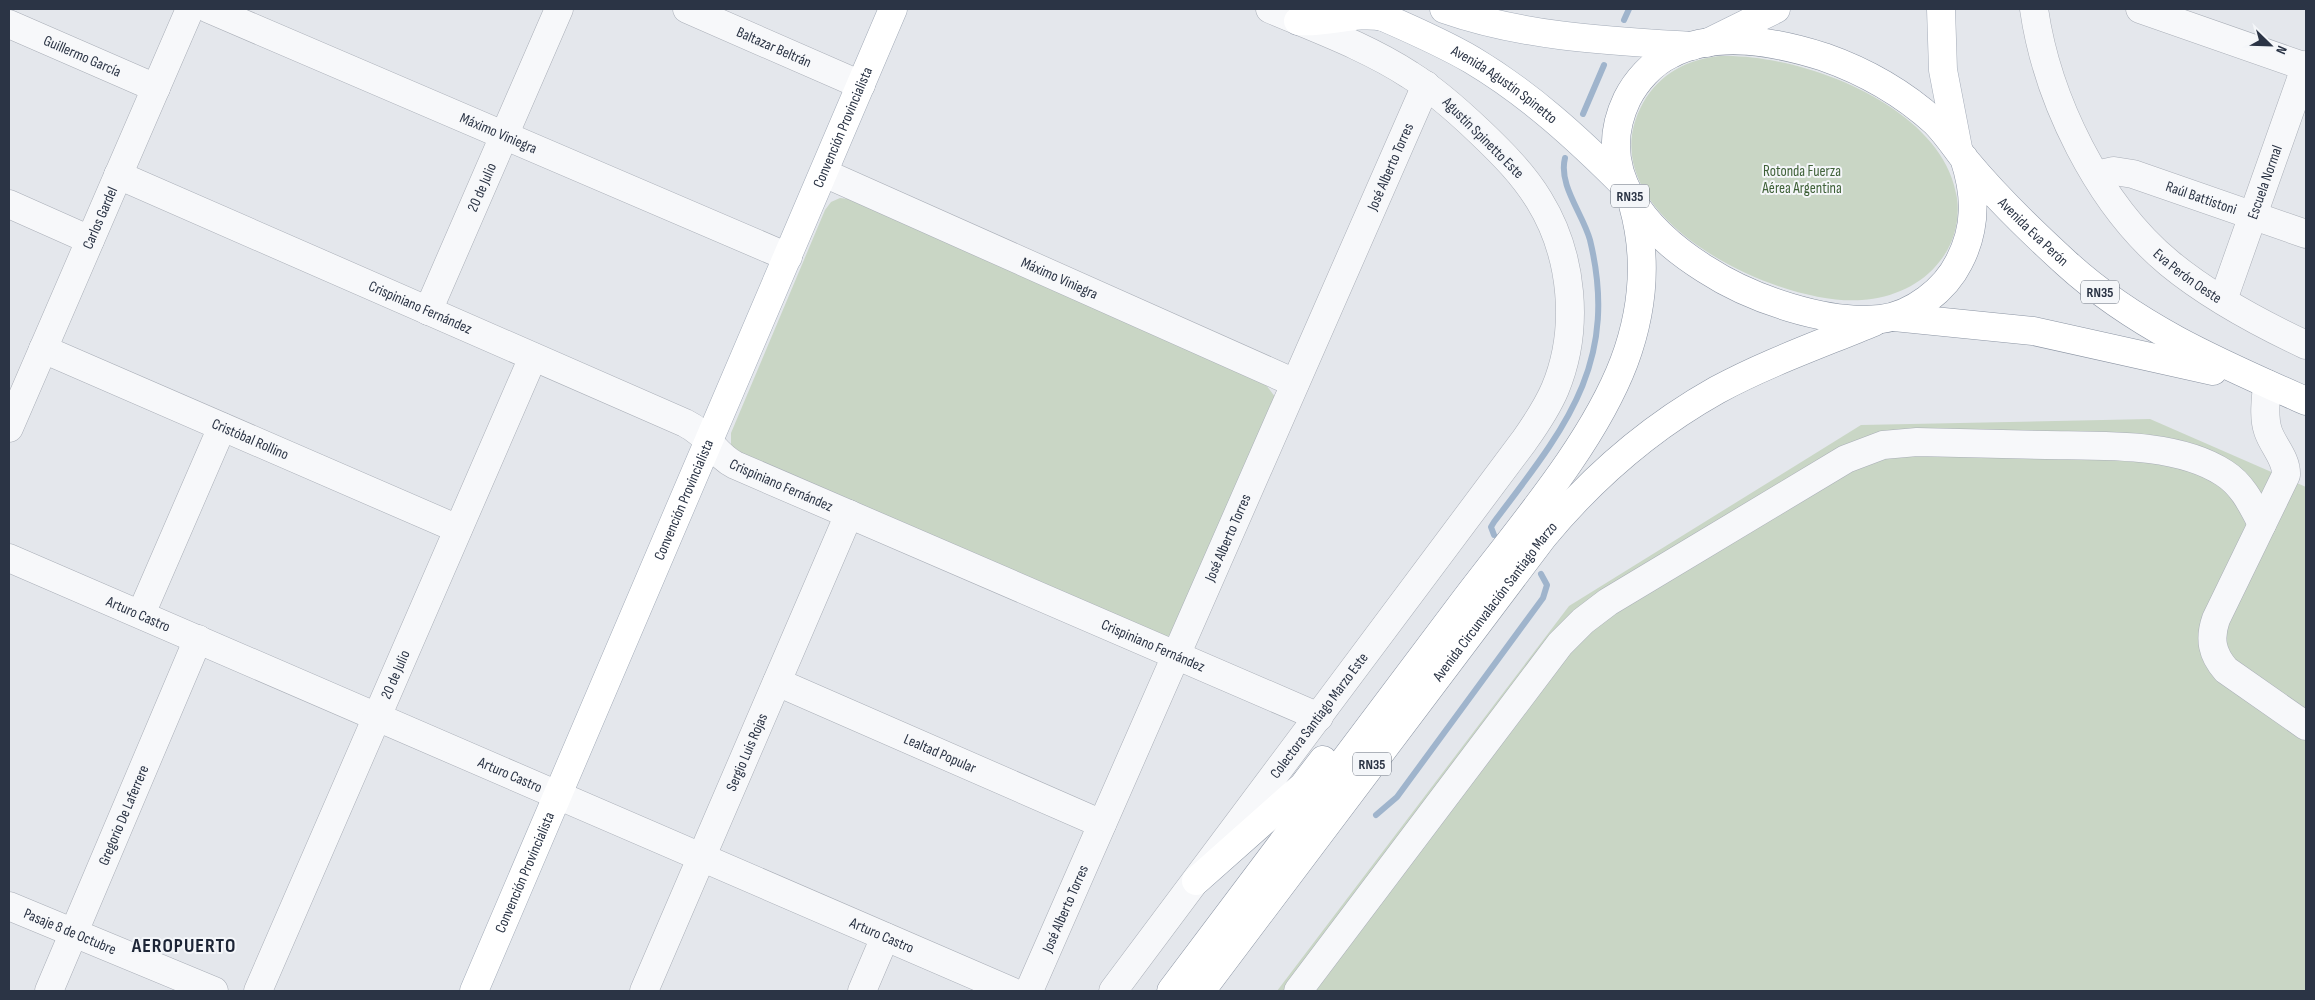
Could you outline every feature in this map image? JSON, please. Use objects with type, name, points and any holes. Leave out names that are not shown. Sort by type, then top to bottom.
[{"type":"main road","name":"Convención Provincialista","points":[[474,991],[893,9]]},
{"type":"main road","points":[[1444,9],[1481,20],[1505,18],[1595,40],[1700,45],[1776,9]]},
{"type":"main road","points":[[1941,9],[1943,70],[1961,153]]},
{"type":"main road","points":[[1298,21],[1318,22],[1374,13]]},
{"type":"main road","name":"Avenida Agustín Spinetto","points":[[1374,13],[1457,51],[1523,94],[1570,132],[1627,190]]},
{"type":"main road","name":"RN35","points":[[1742,40],[1761,42],[1829,59],[1876,81],[1935,122],[1961,153],[1971,184],[1974,209],[1970,236],[1964,253],[1949,278],[1933,294],[1914,308],[1886,318],[1845,318],[1810,312],[1757,295],[1724,280],[1693,262],[1665,240],[1651,226],[1627,190],[1617,160],[1616,144],[1618,122],[1626,102],[1637,83],[1653,66],[1672,53],[1700,45],[1742,40]]},
{"type":"main road","name":"Avenida Eva Perón","points":[[1961,153],[2039,237],[2067,264],[2114,302],[2162,334],[2267,384],[2306,400]]},
{"type":"main road","name":"Avenida Circunvalación Santiago Marzo","points":[[1171,991],[1494,562],[1577,448],[1608,397],[1623,364],[1638,314],[1642,278],[1639,232],[1627,190]]},
{"type":"main road","name":"Avenida Eva Perón","points":[[1886,318],[2000,327],[2050,334],[2267,384]]},
{"type":"main road","name":"Avenida Circunvalación Santiago Marzo","points":[[1201,991],[1543,537],[1585,491],[1648,436],[1699,400],[1774,363],[1886,318]]},
{"type":"main road","points":[[1196,881],[1303,786],[1407,650],[1494,562]]},
{"type":"street","name":"Carlos Gardel","points":[[9,428],[190,9]]},
{"type":"street","name":"Máximo Viniegra","points":[[209,9],[788,257]]},
{"type":"street","name":"20 de Julio","points":[[428,311],[560,9]]},
{"type":"street","name":"Baltazar Beltrán","points":[[686,9],[861,85]]},
{"type":"street","name":"Agustín Spinetto Este","points":[[1270,9],[1382,58],[1426,85],[1451,104],[1516,168],[1548,216],[1562,253],[1569,302],[1566,350],[1556,388],[1547,406],[1524,441]]},
{"type":"street","name":"Eva Perón Oeste","points":[[2034,9],[2041,44],[2055,91],[2074,134],[2096,175],[2122,212],[2152,246],[2186,276],[2223,300],[2306,345]]},
{"type":"street","points":[[2140,9],[2306,67]]},
{"type":"street","name":"Guillermo García","points":[[9,24],[156,88]]},
{"type":"street","name":"Escuela Normal","points":[[2223,300],[2306,67]]},
{"type":"street","name":"José Alberto Torres","points":[[1029,991],[1426,85]]},
{"type":"street","name":"Raúl Battistoni","points":[[2096,175],[2114,170],[2133,174],[2306,234]]},
{"type":"street","name":"Máximo Viniegra","points":[[824,173],[1296,383]]},
{"type":"street","name":"Crispiniano Fernández","points":[[118,175],[686,423],[698,430],[730,462],[1319,716]]},
{"type":"street","points":[[9,204],[90,240]]},
{"type":"street","name":"Cristóbal Rollino","points":[[43,349],[458,529]]},
{"type":"street","name":"20 de Julio","points":[[258,991],[533,357]]},
{"type":"street","points":[[2267,384],[2265,418],[2268,432],[2285,464],[2285,478],[2216,619],[2212,635],[2213,651],[2226,670],[2306,726]]},
{"type":"street","points":[[141,614],[222,427]]},
{"type":"street","name":"Colectora Santiago Marzo Este","points":[[1113,991],[1524,441]]},
{"type":"street","points":[[1298,991],[1560,644],[1582,621],[1608,602],[1846,459],[1883,445],[1912,442],[2142,449],[2196,460],[2226,474],[2241,488],[2262,524]]},
{"type":"street","name":"Sergio Luis Rojas","points":[[644,991],[849,514]]},
{"type":"street","name":"Arturo Castro","points":[[9,558],[1012,991]]},
{"type":"street","name":"Gregorio De Laferrere","points":[[50,991],[198,639]]},
{"type":"street","name":"Lealtad Popular","points":[[777,682],[1102,824]]},
{"type":"street","name":"Pasaje 8 de Octubre","points":[[9,906],[214,991]]},
{"type":"street","points":[[862,991],[885,937]]},
{"type":"street","points":[[1216,991],[1230,953]]},
{"type":"green space","name":"Rotonda Fuerza Aérea Argentina","points":[[1720,56],[1753,57],[1789,64],[1827,75],[1864,91],[1898,112],[1926,137],[1946,165],[1958,206],[1957,223],[1949,247],[1933,269],[1905,289],[1873,299],[1825,298],[1783,288],[1739,270],[1697,245],[1663,216],[1639,181],[1631,143],[1643,103],[1658,83],[1676,69],[1697,60]]},
{"type":"green space","points":[[840,198],[849,199],[1266,385],[1276,398],[1172,633],[1167,637],[742,457],[731,446],[731,433],[825,210],[831,202]]},
{"type":"green space","points":[[2150,419],[2306,487],[2306,991],[1277,991],[1569,606],[1861,425]]},
{"type":"waterway","points":[[1624,20],[1629,9]]},
{"type":"waterway","points":[[1583,114],[1604,65]]},
{"type":"waterway","points":[[1494,535],[1491,527],[1494,522],[1543,456],[1563,425],[1580,393],[1591,359],[1598,323],[1597,284],[1590,240],[1568,189],[1565,179],[1565,158]]},
{"type":"waterway","points":[[1376,815],[1397,797],[1543,598],[1547,585],[1541,574]]},
{"type":"district","name":"AEROPUERTO","points":[[184,946]]}]
